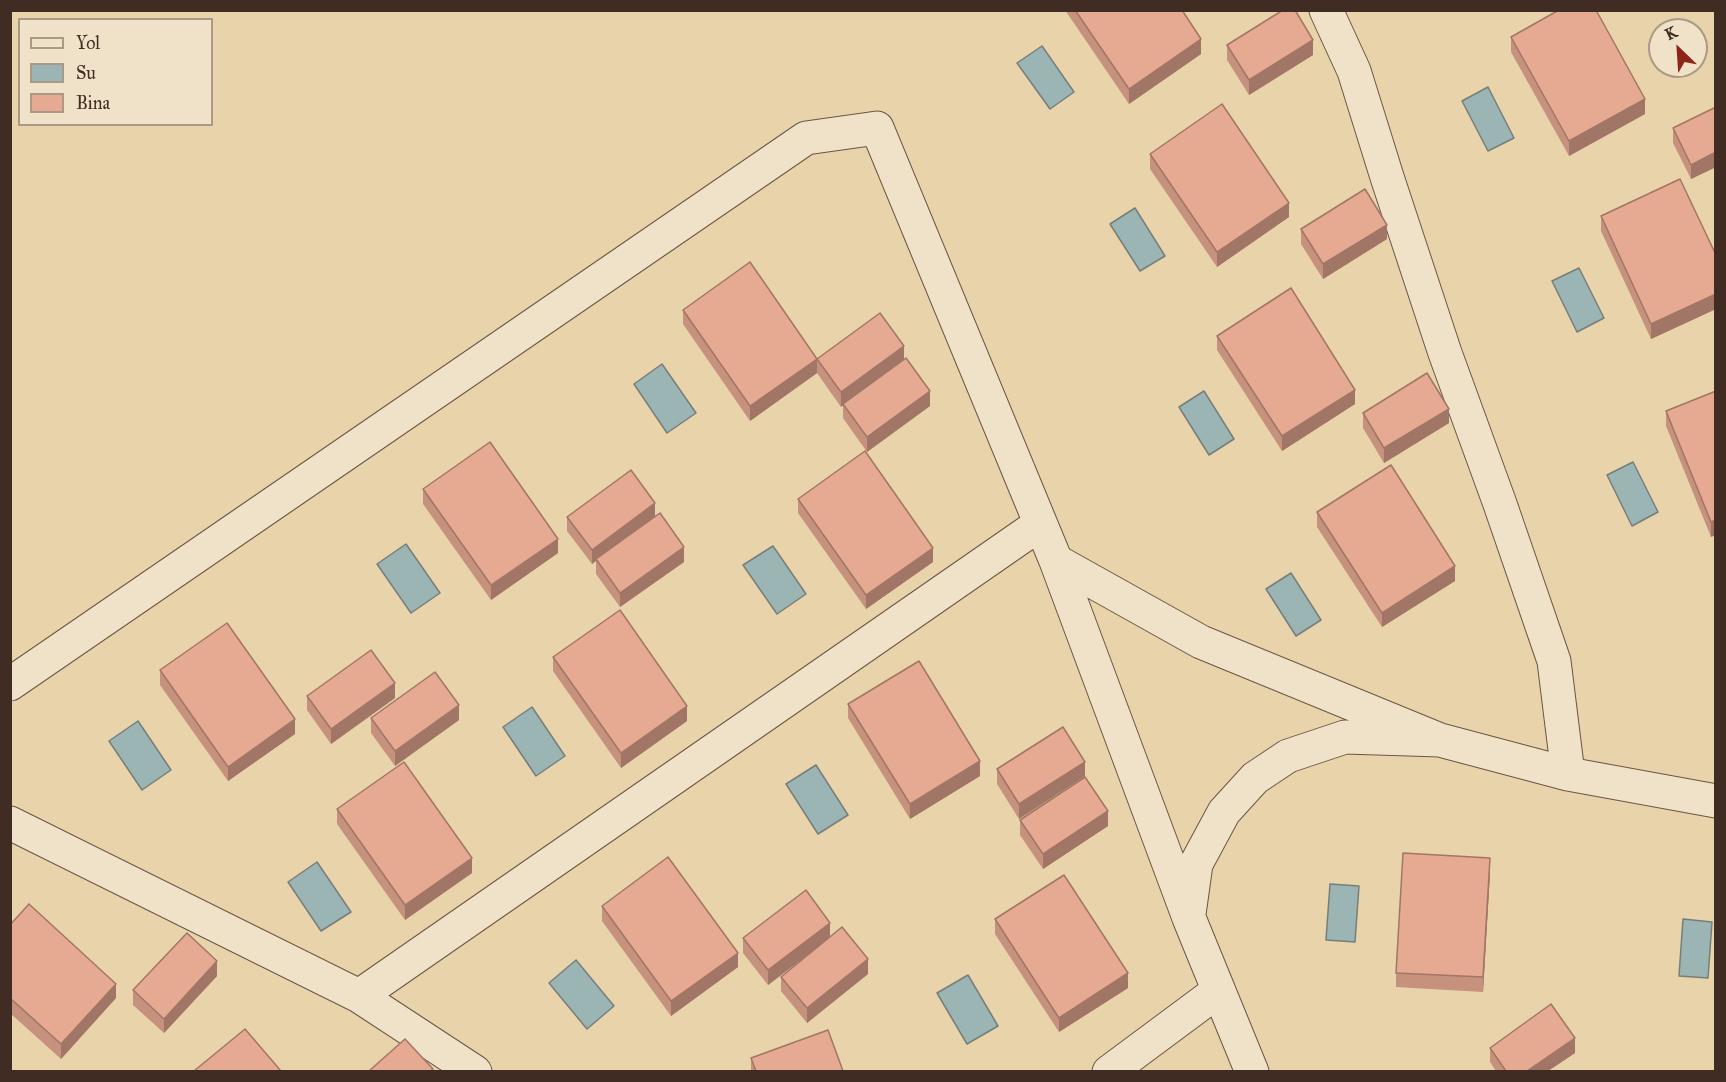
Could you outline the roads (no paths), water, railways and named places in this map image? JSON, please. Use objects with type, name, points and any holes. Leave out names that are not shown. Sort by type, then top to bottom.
[{"type":"street","points":[[1326,10],[1354,71],[1445,353],[1554,661],[1569,774]]},
{"type":"street","points":[[10,684],[806,138],[877,128],[1056,561],[1189,918],[1252,1071]]},
{"type":"street","points":[[359,996],[1040,524]]},
{"type":"street","points":[[1056,561],[1201,642],[1440,740],[1569,774],[1716,801]]},
{"type":"street","points":[[1189,918],[1196,864],[1224,812],[1255,778],[1288,756],[1345,737],[1440,740]]},
{"type":"street","points":[[10,823],[359,996],[475,1071]]},
{"type":"street","points":[[1109,1071],[1218,991]]},
{"type":"water","points":[[1042,46],[1074,92],[1050,109],[1017,63]]},
{"type":"water","points":[[1488,87],[1514,138],[1488,151],[1462,101]]},
{"type":"water","points":[[1135,208],[1165,256],[1140,271],[1110,224]]},
{"type":"water","points":[[1579,268],[1604,318],[1577,332],[1552,281]]},
{"type":"water","points":[[662,364],[696,413],[667,433],[634,384]]},
{"type":"water","points":[[1204,391],[1234,439],[1209,455],[1179,407]]},
{"type":"water","points":[[1633,462],[1658,512],[1632,526],[1607,475]]},
{"type":"water","points":[[406,544],[440,593],[411,613],[377,564]]},
{"type":"water","points":[[773,546],[806,594],[777,614],[743,565]]},
{"type":"water","points":[[1291,573],[1321,620],[1296,636],[1266,589]]},
{"type":"water","points":[[532,707],[565,756],[536,776],[503,727]]},
{"type":"water","points":[[138,721],[171,770],[142,790],[109,741]]},
{"type":"water","points":[[816,765],[848,815],[818,834],[786,784]]},
{"type":"water","points":[[317,862],[351,912],[321,931],[288,882]]},
{"type":"water","points":[[1330,884],[1359,886],[1355,942],[1326,940]]},
{"type":"water","points":[[1683,919],[1712,922],[1708,978],[1679,976]]},
{"type":"water","points":[[576,960],[614,1006],[587,1029],[549,983]]},
{"type":"water","points":[[968,975],[998,1026],[967,1044],[937,993]]}]
